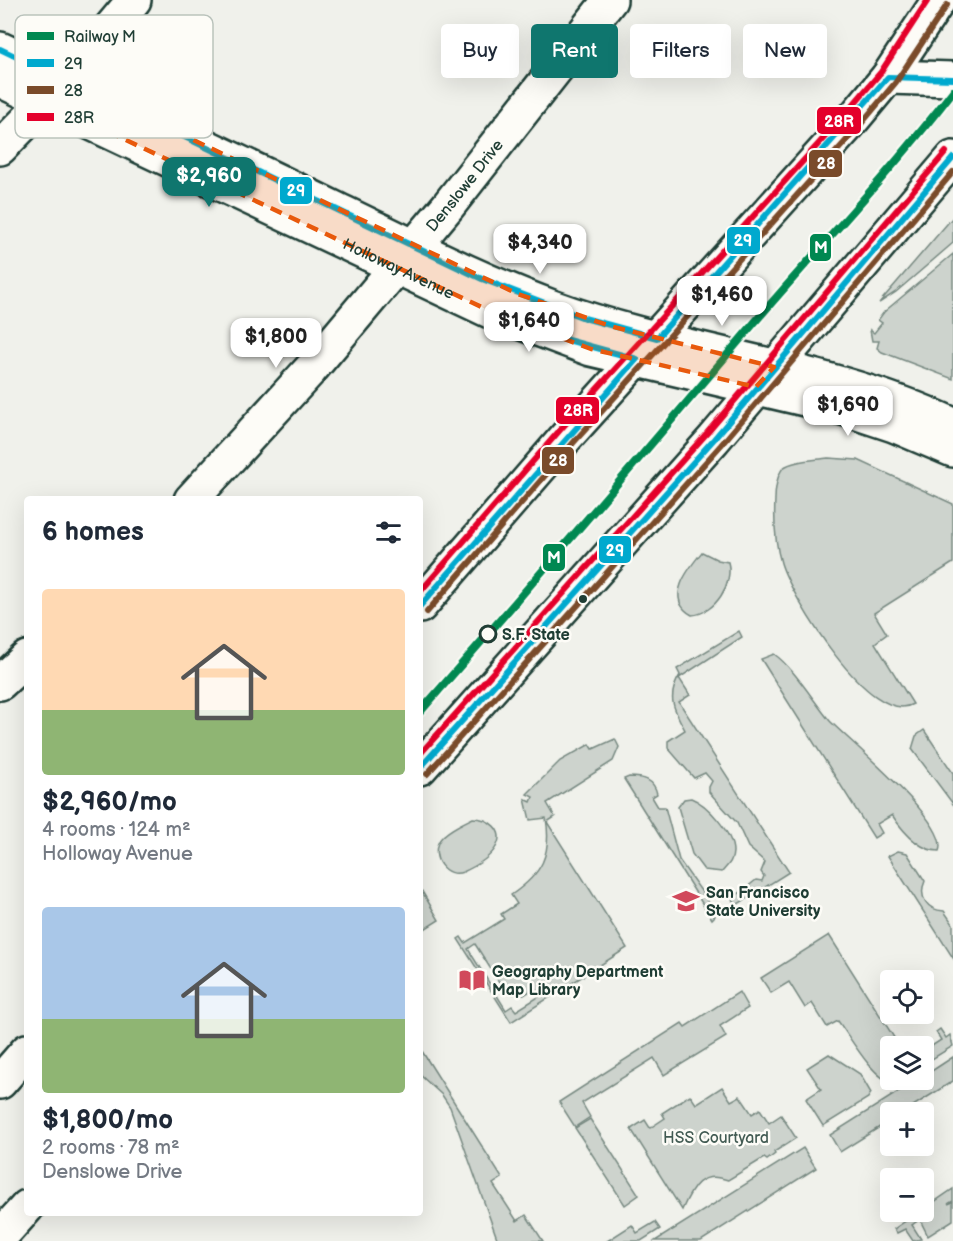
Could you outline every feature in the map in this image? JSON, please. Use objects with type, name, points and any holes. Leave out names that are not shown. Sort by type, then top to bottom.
[{"type":"main road","points":[[121,15],[134,0]]},
{"type":"main road","name":"Denslowe Drive","points":[[195,496],[311,369],[486,161],[610,0]]},
{"type":"main road","points":[[423,603],[567,436],[888,77],[939,0]]},
{"type":"main road","name":"Holloway Avenue","points":[[0,49],[15,60]]},
{"type":"main road","points":[[888,77],[953,79]]},
{"type":"main road","name":"Holloway Avenue","points":[[0,80],[15,83]]},
{"type":"main road","points":[[0,148],[15,133]]},
{"type":"main road","name":"Holloway Avenue","points":[[154,138],[403,257],[551,307],[647,349],[765,377],[862,390],[953,425]]},
{"type":"main road","points":[[423,765],[691,465],[953,158]]},
{"type":"main road","name":"Holloway Avenue","points":[[765,377],[843,408],[894,425],[953,450]]},
{"type":"main road","points":[[0,683],[24,661]]},
{"type":"main road","points":[[0,1082],[24,1054]]},
{"type":"main road","points":[[0,1237],[24,1210]]},
{"type":"highlighted area","points":[[67,80],[518,294],[610,326],[774,367],[756,387],[591,349],[490,311],[45,102]]},
{"type":"green space","points":[[953,217],[953,243],[896,292],[879,303]]},
{"type":"green space","points":[[953,254],[953,379],[882,352],[877,348],[879,341],[872,341],[870,330],[874,333],[882,323],[878,320],[884,312]]},
{"type":"green space","points":[[828,458],[858,460],[953,504],[953,563],[874,613],[887,634],[875,643],[913,704],[896,706],[876,697],[855,679],[816,628],[788,580],[781,563],[776,539],[775,515],[775,491],[779,475],[783,468],[792,463]]},
{"type":"green space","points":[[702,552],[728,562],[728,579],[721,596],[715,603],[708,609],[692,615],[680,601],[679,592],[685,575]]},
{"type":"green space","points":[[739,631],[742,637],[679,678],[690,695],[679,702],[789,872],[735,906],[732,899],[756,880],[762,881],[764,876],[761,872],[765,862],[748,847],[737,823],[709,792],[712,781],[705,773],[694,778],[668,748],[668,741],[685,730],[673,703],[673,690],[680,675],[677,669]]},
{"type":"green space","points":[[774,654],[796,676],[830,721],[915,803],[939,838],[939,851],[918,844],[892,815],[877,824],[882,833],[874,838],[761,659]]},
{"type":"green space","points":[[924,730],[953,773],[953,804],[912,749],[916,736]]},
{"type":"green space","points":[[615,739],[619,747],[613,761],[547,803],[555,817],[547,822],[627,948],[511,1022],[458,939],[461,937],[465,943],[504,919],[501,914],[517,904],[511,895],[537,871],[546,853],[547,843],[546,818],[530,820],[525,799],[531,802],[533,797],[527,794],[560,761],[590,744],[593,749]],"holes":[[[475,944],[506,993],[524,995],[535,988],[540,996],[516,1011],[512,1006],[506,1010],[468,949]]]},
{"type":"green space","points":[[643,778],[651,782],[656,789],[657,794],[652,797],[658,807],[665,807],[679,860],[709,902],[706,904],[715,916],[712,919],[624,779]]},
{"type":"green space","points":[[691,798],[704,806],[718,820],[729,836],[733,855],[722,872],[704,870],[692,854],[678,807],[684,799]]},
{"type":"green space","points":[[473,818],[484,820],[494,826],[499,835],[496,847],[472,868],[463,872],[450,872],[438,860],[436,854],[439,841],[450,831]]},
{"type":"green space","points":[[898,851],[907,853],[925,881],[923,897],[925,902],[933,908],[944,911],[953,924],[953,958],[888,856]]},
{"type":"green space","points":[[423,893],[439,920],[423,930]]},
{"type":"green space","points":[[829,935],[880,1015],[880,1024],[885,1024],[893,1036],[880,1036],[880,1076],[855,1047],[838,1021],[827,1027],[812,1003],[805,1008],[789,982],[771,993],[761,978]]},
{"type":"green space","points":[[739,992],[748,1008],[720,1026],[726,1037],[664,1075],[654,1058],[582,1103],[590,1117],[575,1127],[559,1102],[682,1023],[685,1027]]},
{"type":"green space","points":[[940,1029],[946,1038],[950,1035],[953,1046],[934,1058],[934,1045],[941,1040],[936,1032]]},
{"type":"green space","points":[[423,1053],[502,1178],[493,1184],[517,1221],[526,1215],[543,1241],[498,1241],[450,1107],[442,1095],[423,1078]]},
{"type":"green space","points":[[829,1054],[860,1074],[871,1093],[868,1098],[823,1126],[806,1099],[821,1089],[807,1068]]},
{"type":"green space","points":[[953,1057],[953,1081],[920,1102],[882,1102],[901,1090],[934,1090],[934,1069]]},
{"type":"green space","name":"HSS Courtyard","points":[[722,1087],[731,1101],[740,1096],[752,1114],[760,1109],[769,1123],[781,1115],[796,1138],[774,1152],[775,1154],[767,1160],[764,1158],[728,1180],[719,1177],[704,1179],[694,1188],[682,1210],[631,1129],[645,1120],[650,1128],[665,1118],[662,1113],[690,1095],[696,1104]]},
{"type":"green space","points":[[880,1103],[880,1127],[840,1152],[830,1135]]},
{"type":"green space","points":[[590,1119],[639,1195],[625,1205],[575,1128]]},
{"type":"green space","points":[[803,1148],[816,1168],[701,1241],[655,1241]]},
{"type":"green space","points":[[953,1189],[953,1201],[948,1204],[953,1202],[953,1220],[928,1236],[921,1222],[934,1222],[934,1202]]},
{"type":"green space","points":[[655,1222],[660,1229],[641,1241],[607,1241],[632,1225],[637,1233]]},
{"type":"green space","points":[[904,1222],[916,1222],[912,1225],[921,1239],[913,1241],[905,1229],[897,1233],[894,1229]]},
{"type":"rail line","name":"M","points":[[423,709],[881,179],[953,91]]},
{"type":"transit line","name":"28R","points":[[423,589],[560,430],[841,119],[881,72],[928,0]]},
{"type":"transit line","name":"28","points":[[427,612],[574,442],[855,131],[896,82],[947,5]]},
{"type":"transit line","name":"29","points":[[0,49],[15,56]]},
{"type":"transit line","name":"29","points":[[187,138],[482,279],[584,318],[657,338],[888,77],[953,79]]},
{"type":"transit line","name":"28R","points":[[423,751],[707,433],[946,152]]},
{"type":"transit line","name":"29","points":[[423,765],[714,439],[953,158]]},
{"type":"transit line","name":"28","points":[[427,774],[721,445],[953,172]]},
{"type":"transit line","name":"29","points":[[423,603],[637,359],[564,339]]},
{"type":"place","name":"S.F. State","points":[[488,634]]},
{"type":"place","name":"San Francisco State University","points":[[686,901]]},
{"type":"place","name":"Geography Department Map Library","points":[[472,980]]}]
